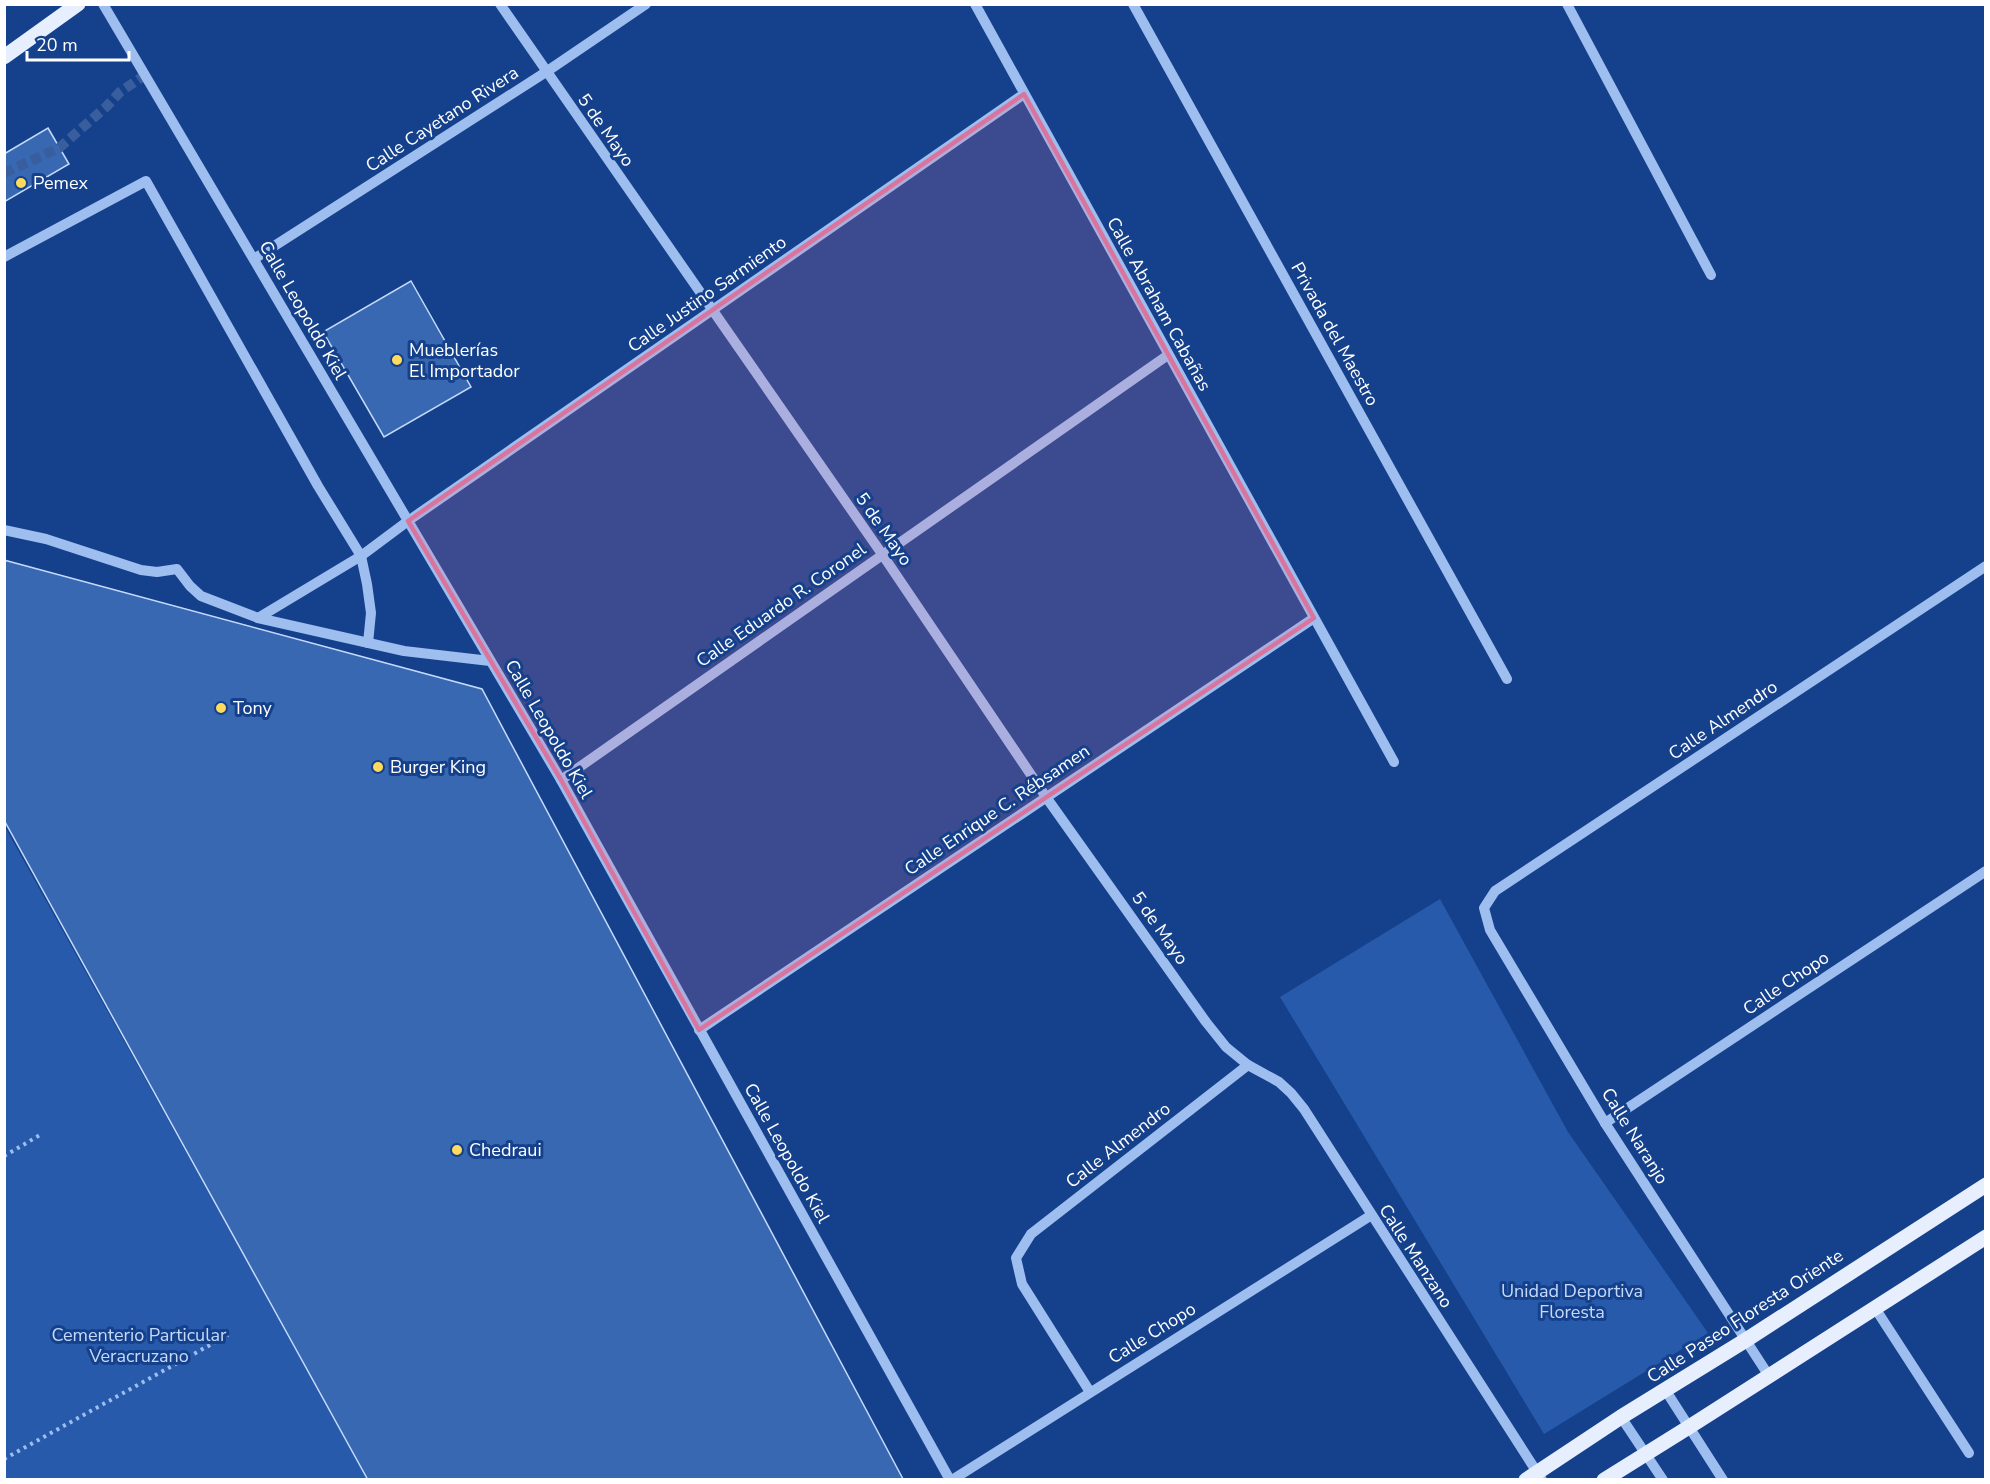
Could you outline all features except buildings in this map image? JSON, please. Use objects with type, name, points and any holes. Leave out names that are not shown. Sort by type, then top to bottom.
[{"type":"main road","points":[[4,57],[78,4]]},
{"type":"main road","name":"Calle Paseo Floresta Oriente","points":[[1535,1477],[1621,1417],[1666,1391],[1986,1185]]},
{"type":"main road","points":[[1604,1479],[1986,1236]]},
{"type":"street","name":"Calle Leopoldo Kiel","points":[[104,4],[561,780],[951,1479]]},
{"type":"street","name":"5 de Mayo","points":[[500,4],[882,554],[1046,797],[1206,1022],[1226,1047],[1248,1065]]},
{"type":"street","name":"Calle Cayetano Rivera","points":[[254,259],[546,72],[646,4]]},
{"type":"street","name":"Calle Abraham Cabañas","points":[[975,4],[1394,762]]},
{"type":"street","name":"Privada del Maestro","points":[[1133,4],[1507,680]]},
{"type":"street","points":[[1567,4],[1711,275]]},
{"type":"street","name":"Calle Justino Sarmiento","points":[[258,618],[361,556],[408,521],[1024,94]]},
{"type":"street","points":[[4,257],[146,181],[318,486],[361,556],[371,613],[368,643]]},
{"type":"street","name":"Calle Eduardo R. Coronel","points":[[561,780],[1168,355]]},
{"type":"street","points":[[4,530],[46,539],[141,570],[157,572],[177,569],[201,596],[258,618],[404,651],[490,661]]},
{"type":"street","name":"Calle Almendro","points":[[1484,908],[1495,891],[1986,566]]},
{"type":"street","name":"Calle Enrique C. Rébsamen","points":[[699,1030],[1314,618]]},
{"type":"street","name":"Calle Chopo","points":[[1605,1123],[1986,871]]},
{"type":"street","name":"Calle Naranjo","points":[[1484,908],[1490,930],[1605,1123],[1769,1376]]},
{"type":"street","name":"Calle Almendro","points":[[1090,1392],[1022,1284],[1016,1258],[1031,1234],[1248,1065]]},
{"type":"street","name":"Calle Manzano","points":[[1248,1065],[1279,1082],[1304,1109],[1535,1477]]},
{"type":"street","name":"Calle Chopo","points":[[951,1479],[1371,1216]]},
{"type":"street","points":[[1875,1308],[1969,1453]]},
{"type":"street","points":[[1666,1391],[1723,1479]]},
{"type":"street","points":[[1621,1417],[1663,1479]]},
{"type":"path","points":[[4,1156],[40,1135]]},
{"type":"path","points":[[4,1460],[228,1335]]},
{"type":"highlighted area","points":[[1024,94],[1314,618],[699,1030],[561,780],[408,521]]},
{"type":"green space","name":"Cementerio Particular Veracruzano","points":[[5,827],[368,1479],[5,1479]]},
{"type":"green space","name":"Unidad Deportiva Floresta","points":[[1440,899],[1568,1132],[1708,1333],[1544,1434],[1280,997]]},
{"type":"tunnel","points":[[4,173],[59,148],[120,92],[145,75]]},
{"type":"place","name":"Pemex","points":[[21,183]]},
{"type":"place","name":"Mueblerías El Importador","points":[[397,360]]},
{"type":"place","name":"Tony","points":[[221,708]]},
{"type":"place","name":"Burger King","points":[[378,767]]},
{"type":"place","name":"Chedraui","points":[[457,1150]]}]
